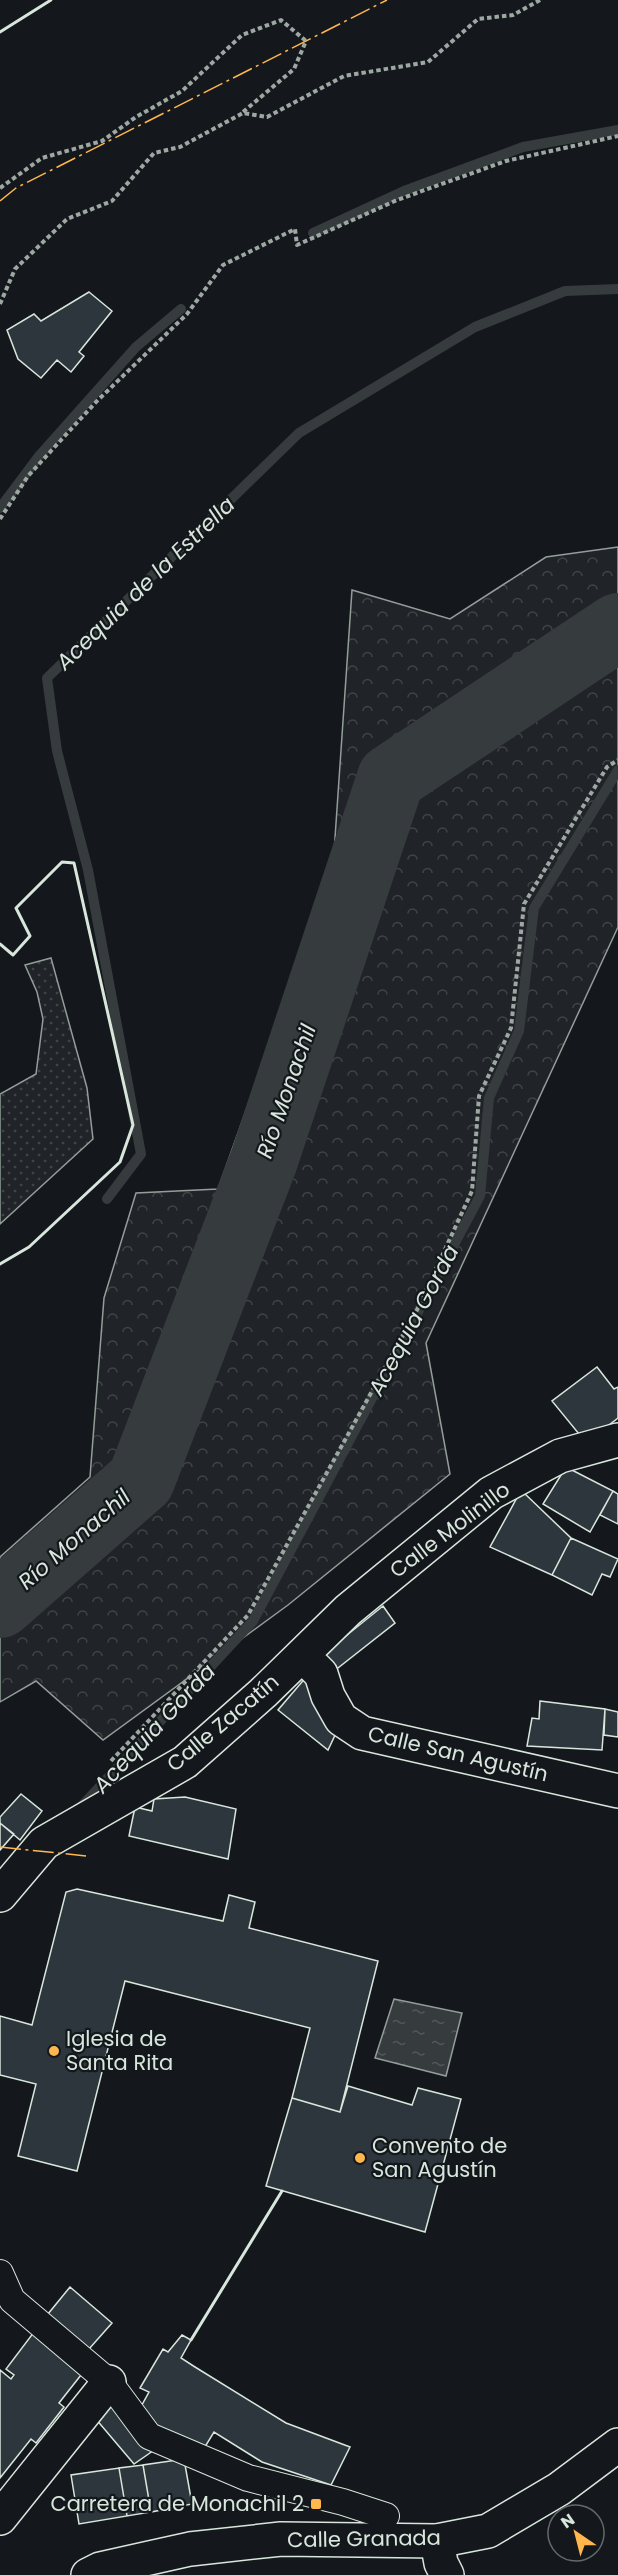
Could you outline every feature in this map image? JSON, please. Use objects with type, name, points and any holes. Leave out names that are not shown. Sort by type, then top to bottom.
[{"type":"street","name":"Calle Molinillo","points":[[302,1655],[348,1610],[491,1493],[560,1456],[618,1440]]},
{"type":"street","name":"Calle San Agustín","points":[[302,1655],[321,1674],[328,1696],[341,1719],[362,1733],[618,1791]]},
{"type":"street","name":"Calle Zacatín","points":[[0,1895],[44,1843],[184,1762],[263,1693],[302,1655]]},
{"type":"street","points":[[0,2272],[12,2300],[109,2382],[149,2436],[248,2478],[343,2502],[386,2516]]},
{"type":"street","points":[[0,2518],[109,2382]]},
{"type":"street","name":"Calle Granada","points":[[88,2575],[100,2569],[190,2550],[281,2540],[437,2541],[488,2531],[559,2489],[618,2445]]},
{"type":"street","points":[[437,2541],[441,2563],[447,2575]]},
{"type":"path","points":[[243,113],[267,117],[344,76],[428,62],[478,19],[513,15],[540,0]]},
{"type":"path","points":[[0,188],[42,158],[102,141],[136,117],[182,91],[242,35],[281,20],[306,41],[294,69],[243,113],[180,147],[154,153],[112,201],[67,219],[15,269],[0,304]]},
{"type":"path","points":[[0,519],[28,476],[96,402],[187,314],[223,266],[295,229],[297,245],[397,200],[506,161],[618,136]]},
{"type":"path","points":[[105,1767],[248,1615],[417,1310],[472,1191],[479,1096],[511,1028],[524,904],[607,766],[618,760]]},
{"type":"green space","points":[[618,547],[618,927],[426,1343],[450,1474],[288,1605],[103,1740],[36,1681],[0,1702],[0,1557],[90,1477],[104,1298],[136,1193],[218,1189],[333,867],[352,590],[450,619],[546,557]]},
{"type":"green space","points":[[51,958],[87,1088],[93,1139],[0,1224],[0,1094],[36,1074],[43,1019],[37,992],[25,965]]},
{"type":"water","points":[[394,1999],[462,2013],[446,2076],[375,2058]]},
{"type":"building","points":[[89,292],[112,311],[79,352],[84,356],[71,372],[57,360],[41,378],[18,359],[7,330],[34,314],[41,321]]},
{"type":"building","points":[[597,1367],[614,1389],[618,1387],[618,1418],[605,1428],[579,1434],[552,1401]]},
{"type":"building","points":[[566,1467],[613,1491],[590,1532],[543,1504]]},
{"type":"building","points":[[613,1491],[618,1494],[618,1524],[600,1515]]},
{"type":"building","points":[[523,1492],[571,1538],[552,1575],[490,1547],[519,1494]]},
{"type":"building","points":[[571,1538],[618,1559],[610,1577],[602,1574],[592,1595],[552,1575]]},
{"type":"building","points":[[383,1606],[395,1623],[329,1675],[316,1660]]},
{"type":"building","points":[[307,1676],[337,1731],[328,1750],[278,1710]]},
{"type":"building","points":[[540,1701],[605,1709],[602,1750],[527,1746],[532,1718],[539,1719]]},
{"type":"building","points":[[605,1709],[618,1712],[618,1737],[604,1735]]},
{"type":"building","points":[[21,1794],[42,1811],[20,1840],[0,1823],[0,1817]]},
{"type":"building","points":[[185,1797],[236,1809],[228,1859],[129,1836],[135,1807],[152,1811],[154,1799]]},
{"type":"building","points":[[0,1823],[14,1834],[0,1850]]},
{"type":"building","name":"Iglesia de Santa Rita","points":[[77,1889],[223,1921],[229,1895],[255,1902],[249,1928],[378,1961],[340,2112],[292,2098],[310,2028],[125,1981],[77,2171],[18,2156],[36,2084],[0,2075],[0,2016],[32,2025],[66,1892]]},
{"type":"building","name":"Convento de San Agustín","points":[[348,2086],[412,2105],[418,2088],[461,2099],[425,2232],[266,2186],[292,2098],[340,2112]]},
{"type":"building","points":[[70,2287],[112,2323],[89,2349],[48,2314]]},
{"type":"building","points":[[34,2332],[81,2375],[59,2403],[64,2407],[36,2443],[31,2439],[0,2478],[0,2370],[11,2379],[14,2375],[6,2369]]},
{"type":"building","points":[[182,2335],[191,2340],[181,2358],[286,2423],[350,2447],[331,2485],[262,2462],[214,2432],[200,2455],[175,2440],[138,2412],[149,2392],[140,2388],[163,2349],[168,2352]]},
{"type":"building","points":[[113,2396],[160,2446],[134,2464],[95,2418]]},
{"type":"building","points":[[184,2459],[192,2504],[151,2512],[143,2465]]},
{"type":"building","points":[[143,2465],[151,2512],[127,2516],[119,2468]]},
{"type":"building","points":[[119,2468],[127,2516],[79,2524],[71,2475]]},
{"type":"waterway","name":"Acequia de la Estrella","points":[[313,233],[404,191],[523,147],[618,130]]},
{"type":"waterway","name":"Acequia de la Estrella","points":[[107,1199],[141,1154],[88,870],[57,751],[47,678],[299,433],[475,327],[565,291],[618,289]]},
{"type":"waterway","name":"Acequia de la Estrella","points":[[0,508],[39,456],[136,347],[181,309]]},
{"type":"waterway","name":"Río Monachil","points":[[0,1604],[141,1480],[264,1160],[391,778],[618,627]]},
{"type":"waterway","name":"Acequia Gorda","points":[[80,1808],[253,1621],[480,1196],[489,1098],[519,1031],[534,908],[618,770]]},
{"type":"wall","points":[[0,32],[51,0]]},
{"type":"wall","points":[[0,944],[13,955],[30,936],[16,908],[62,862],[74,863],[133,1125],[120,1162],[29,1247],[0,1264]]},
{"type":"wall","points":[[191,2340],[282,2191]]},
{"type":"power","points":[[0,201],[16,188],[387,0]]},
{"type":"power","points":[[0,1847],[86,1856]]},
{"type":"place","name":"Iglesia de Santa Rita","points":[[54,2051]]},
{"type":"place","name":"Convento de San Agustín","points":[[360,2158]]},
{"type":"place","name":"Carretera de Monachil 2","points":[[316,2504]]}]
